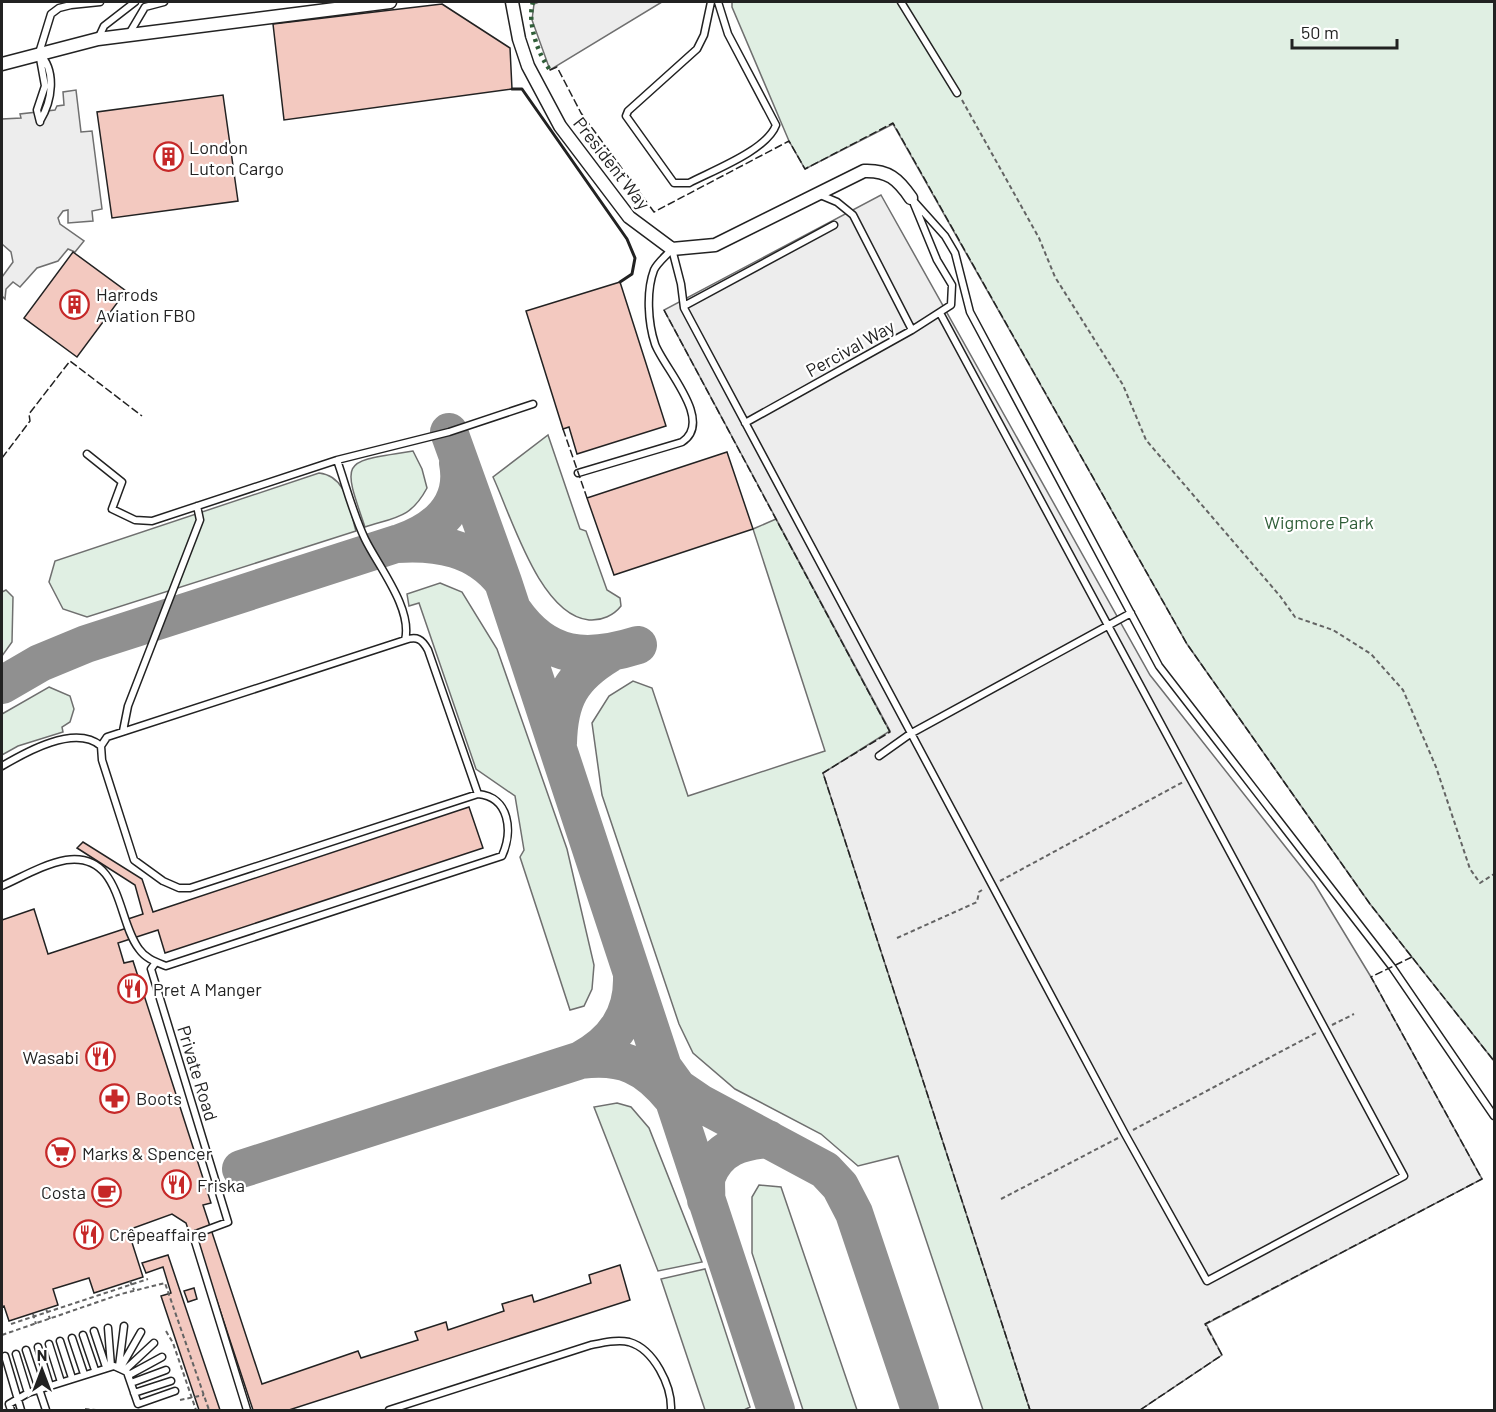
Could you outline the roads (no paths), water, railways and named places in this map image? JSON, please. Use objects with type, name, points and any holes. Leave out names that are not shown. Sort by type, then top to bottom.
[{"type":"street","points":[[2,64],[98,39],[390,2]]},
{"type":"street","name":"President Way","points":[[512,2],[519,39],[528,66],[560,126],[628,217],[672,249]]},
{"type":"street","points":[[672,249],[715,245],[851,175],[878,170],[889,173],[900,182],[911,198]]},
{"type":"lane","points":[[39,53],[47,61],[51,77],[48,109],[40,122],[37,110],[45,86],[39,53],[51,14],[59,8],[71,5],[100,2]]},
{"type":"lane","points":[[98,39],[104,26],[135,2]]},
{"type":"lane","points":[[129,35],[145,7],[151,2]]},
{"type":"lane","points":[[145,7],[164,2]]},
{"type":"lane","points":[[711,2],[704,35],[697,49],[628,111],[626,117],[674,183],[681,185],[690,183],[758,146],[769,139],[776,125],[728,34],[718,2]]},
{"type":"lane","points":[[901,2],[957,93]]},
{"type":"lane","name":"Percival Way","points":[[745,423],[912,330],[853,214],[837,202],[816,194]]},
{"type":"lane","points":[[911,198],[937,260],[952,285],[951,305],[912,330]]},
{"type":"lane","points":[[911,198],[945,236],[955,253],[970,312],[1159,666],[1392,967],[1494,1116]]},
{"type":"lane","points":[[684,306],[834,225]]},
{"type":"lane","points":[[672,249],[684,306],[910,734],[1125,1134],[1207,1281],[1404,1176],[940,313]]},
{"type":"lane","points":[[579,473],[682,442],[689,437],[692,430],[689,407],[680,385],[655,346],[651,326],[650,310],[654,269],[672,249]]},
{"type":"lane","points":[[87,454],[122,482],[112,509],[135,520],[152,521],[337,460],[449,432],[533,404]]},
{"type":"lane","points":[[337,460],[365,539],[387,575],[408,629],[405,640]]},
{"type":"lane","points":[[123,730],[128,705],[200,520],[198,506]]},
{"type":"lane","points":[[879,756],[910,734],[1131,614]]},
{"type":"lane","points":[[2,886],[54,863],[68,860],[85,862],[109,879],[119,897],[135,942],[150,960],[166,966],[502,856],[509,829],[504,810],[496,800],[478,794],[190,888],[179,888],[163,881],[134,860],[110,790],[101,746],[107,737],[414,637],[423,641],[428,650],[478,794]]},
{"type":"lane","points":[[2,766],[27,752],[67,739],[87,738],[101,746]]},
{"type":"lane","name":"Private Road","points":[[156,962],[151,969],[228,1222],[193,1235],[247,1410]]},
{"type":"lane","points":[[118,1368],[124,1326]]},
{"type":"lane","points":[[108,1328],[118,1368]]},
{"type":"lane","points":[[94,1331],[118,1368],[131,1383],[138,1404],[175,1391]]},
{"type":"lane","points":[[118,1368],[141,1332]]},
{"type":"lane","points":[[83,1335],[95,1370]]},
{"type":"lane","points":[[72,1338],[84,1374]]},
{"type":"lane","points":[[60,1341],[72,1378]]},
{"type":"lane","points":[[389,1410],[591,1345],[618,1341],[637,1345],[651,1357],[669,1395],[671,1410]]},
{"type":"lane","points":[[118,1368],[154,1343]]},
{"type":"lane","points":[[49,1344],[61,1382]]},
{"type":"lane","points":[[38,1347],[50,1386]]},
{"type":"lane","points":[[26,1350],[46,1410]]},
{"type":"lane","points":[[16,1354],[28,1393]]},
{"type":"lane","points":[[5,1356],[21,1410]]},
{"type":"lane","points":[[10,1407],[28,1393],[95,1370],[118,1368],[162,1357]]},
{"type":"lane","points":[[131,1383],[166,1370]]},
{"type":"lane","points":[[134,1393],[171,1381]]},
{"type":"place","name":"London Luton Cargo","points":[[168,157]]},
{"type":"place","name":"Harrods Aviation FBO","points":[[75,304]]},
{"type":"place","name":"Pret A Manger","points":[[132,989]]},
{"type":"place","name":"Wasabi","points":[[100,1057]]},
{"type":"place","name":"Boots","points":[[115,1098]]},
{"type":"place","name":"Marks & Spencer","points":[[61,1153]]},
{"type":"place","name":"Friska","points":[[176,1185]]},
{"type":"place","name":"Costa","points":[[107,1192]]},
{"type":"place","name":"Crêpeaffaire","points":[[88,1234]]},
{"type":"park label","name":"Wigmore Park","points":[[1319,522]]}]
